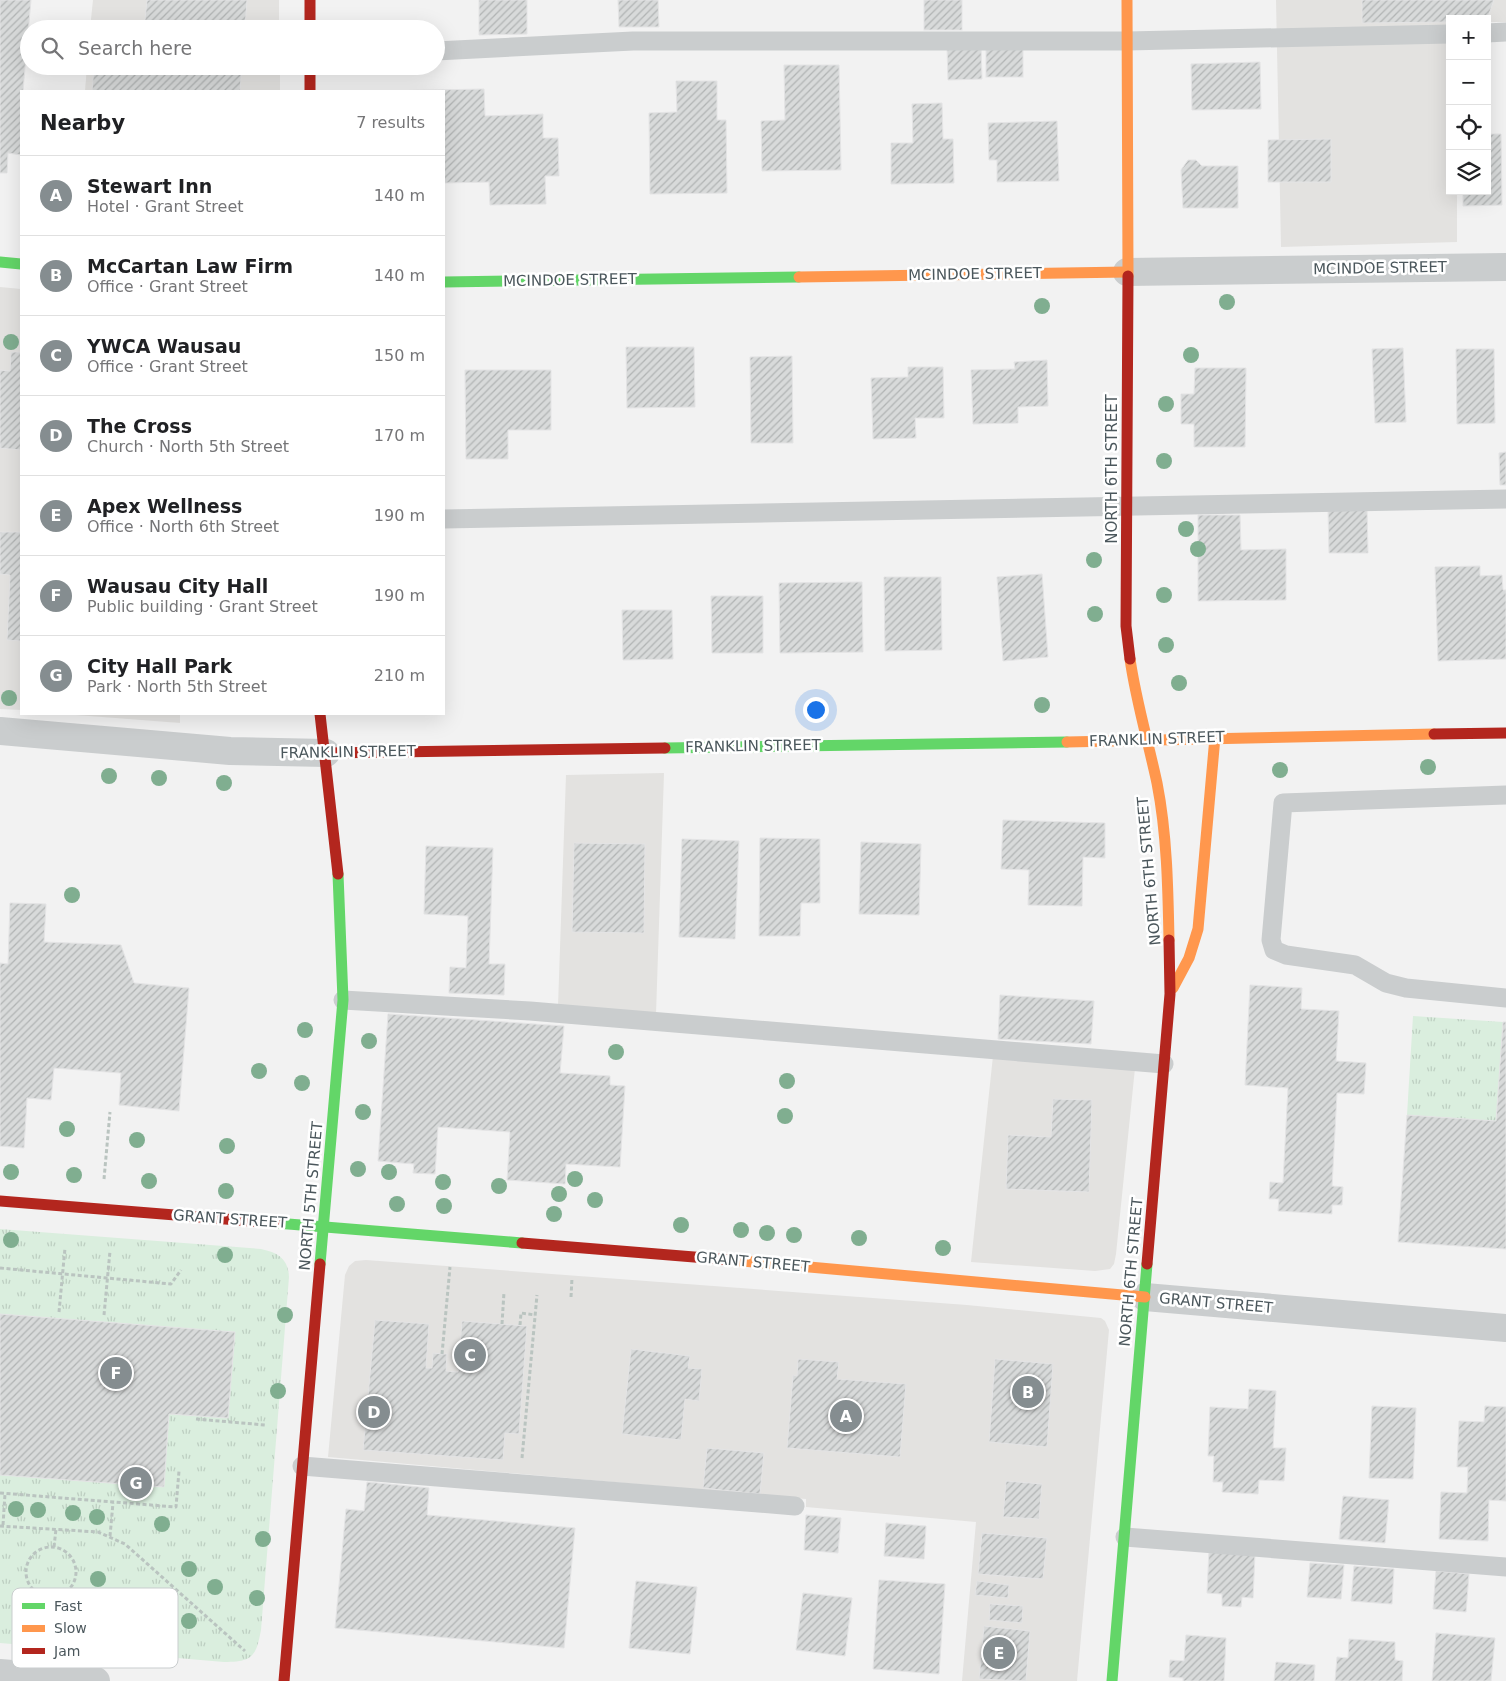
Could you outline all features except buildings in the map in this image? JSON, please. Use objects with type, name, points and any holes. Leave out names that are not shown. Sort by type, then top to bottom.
[{"type":"street","points":[[310,0],[310,20]]},
{"type":"street","name":"NORTH 6TH STREET","points":[[1112,1681],[1170,994],[1169,917],[1162,821],[1135,695],[1127,642],[1127,0]]},
{"type":"street","points":[[310,75],[310,90]]},
{"type":"street","points":[[0,262],[20,264]]},
{"type":"street","name":"MCINDOE STREET","points":[[445,282],[1506,266]]},
{"type":"street","name":"NORTH 5TH STREET","points":[[284,1681],[343,1000],[343,933],[336,818],[320,715]]},
{"type":"street","name":"FRANKLIN STREET","points":[[0,731],[239,751],[326,753],[1146,740],[1506,732]]},
{"type":"street","points":[[1170,994],[1189,958],[1198,929],[1215,737]]},
{"type":"street","name":"GRANT STREET","points":[[0,1201],[905,1274],[1506,1328]]},
{"type":"street","points":[[0,1673],[96,1681]]},
{"type":"lane","points":[[1491,33],[1506,32]]},
{"type":"lane","points":[[445,51],[632,41],[1127,41],[1446,34]]},
{"type":"lane","points":[[445,519],[1506,498]]},
{"type":"lane","points":[[1506,795],[1283,803],[1271,940],[1274,950],[1286,955],[1355,965],[1386,983],[1406,988],[1506,998]]},
{"type":"lane","points":[[343,1000],[530,1011],[1164,1064]]},
{"type":"lane","points":[[302,1466],[795,1506]]},
{"type":"lane","points":[[1125,1536],[1506,1567]]},
{"type":"path","points":[[101,1209],[110,1112]]},
{"type":"path","points":[[59,1312],[65,1248]]},
{"type":"path","points":[[104,1315],[110,1251]]},
{"type":"path","points":[[442,1354],[450,1265]]},
{"type":"path","points":[[0,1268],[171,1284],[181,1270]]},
{"type":"path","points":[[502,1324],[504,1292]]},
{"type":"path","points":[[521,1466],[537,1294]]},
{"type":"path","points":[[520,1325],[521,1313],[535,1314]]},
{"type":"path","points":[[521,1413],[526,1414]]},
{"type":"path","points":[[196,1419],[264,1425]]},
{"type":"path","points":[[0,1493],[176,1507],[179,1471]]},
{"type":"path","points":[[5,1494],[1,1526],[98,1532],[110,1536],[125,1544],[174,1588]]},
{"type":"path","points":[[110,1536],[113,1503]]},
{"type":"path","points":[[54,1547],[56,1529]]},
{"type":"path","points":[[33,1588],[28,1580],[28,1563],[38,1550],[54,1547],[68,1554],[75,1568],[73,1584],[68,1588]]},
{"type":"path","points":[[178,1591],[245,1651]]},
{"type":"shaded area","points":[[93,0],[279,0],[279,20],[91,20]]},
{"type":"shaded area","points":[[1276,0],[1506,0],[1506,22],[1491,22],[1491,15],[1446,15],[1446,195],[1457,195],[1457,242],[1281,247]]},
{"type":"shaded area","points":[[86,75],[280,75],[280,90],[85,90]]},
{"type":"shaded area","points":[[0,287],[20,289],[20,710],[0,709]]},
{"type":"shaded area","points":[[76,715],[180,715],[180,723]]},
{"type":"shaded area","points":[[664,773],[656,1014],[558,1006],[566,775]]},
{"type":"shaded area","points":[[993,1056],[1135,1068],[1116,1254],[1114,1264],[1110,1269],[1095,1271],[971,1262]]},
{"type":"shaded area","points":[[366,1260],[967,1305],[1101,1318],[1105,1321],[1109,1330],[1077,1681],[962,1681],[976,1522],[806,1507],[806,1499],[328,1457],[345,1275],[349,1266],[355,1261]]},
{"type":"green space","points":[[1413,1016],[1503,1022],[1496,1121],[1407,1115]]},
{"type":"green space","points":[[0,1229],[261,1249],[278,1255],[287,1266],[289,1277],[261,1630],[254,1652],[247,1659],[233,1662],[178,1658],[178,1588],[12,1588],[12,1644],[0,1643]]},
{"type":"traffic: fast","points":[[0,262],[20,264]]},
{"type":"traffic: fast","points":[[445,282],[799,277]]},
{"type":"traffic: fast","points":[[665,748],[1067,742]]},
{"type":"traffic: fast","points":[[320,1264],[343,1000],[338,874]]},
{"type":"traffic: fast","points":[[276,1223],[522,1243]]},
{"type":"traffic: fast","points":[[1112,1681],[1147,1264]]},
{"type":"traffic: slow","points":[[1127,0],[1128,276]]},
{"type":"traffic: slow","points":[[799,277],[1127,272]]},
{"type":"traffic: slow","points":[[1130,659],[1135,690],[1157,783],[1163,822],[1169,940]]},
{"type":"traffic: slow","points":[[1067,742],[1434,734]]},
{"type":"traffic: slow","points":[[1173,988],[1189,958],[1198,929],[1215,737]]},
{"type":"traffic: slow","points":[[731,1260],[1145,1297]]},
{"type":"traffic: jam","points":[[310,0],[310,20]]},
{"type":"traffic: jam","points":[[310,75],[310,90]]},
{"type":"traffic: jam","points":[[1128,276],[1126,626],[1130,659]]},
{"type":"traffic: jam","points":[[320,715],[338,874]]},
{"type":"traffic: jam","points":[[1434,734],[1506,733]]},
{"type":"traffic: jam","points":[[326,753],[665,748]]},
{"type":"traffic: jam","points":[[1147,1264],[1170,994],[1169,940]]},
{"type":"traffic: jam","points":[[0,1201],[276,1223]]},
{"type":"traffic: jam","points":[[522,1243],[731,1260]]},
{"type":"traffic: jam","points":[[284,1681],[320,1264]]},
{"type":"place","name":"YWCA Wausau","points":[[470,1355]]},
{"type":"place","name":"Wausau City Hall","points":[[116,1373]]},
{"type":"place","name":"McCartan Law Firm","points":[[1028,1392]]},
{"type":"place","name":"The Cross","points":[[374,1412]]},
{"type":"place","name":"Stewart Inn","points":[[846,1416]]},
{"type":"place","name":"City Hall Park","points":[[136,1483]]},
{"type":"place","name":"Apex Wellness","points":[[999,1653]]}]
